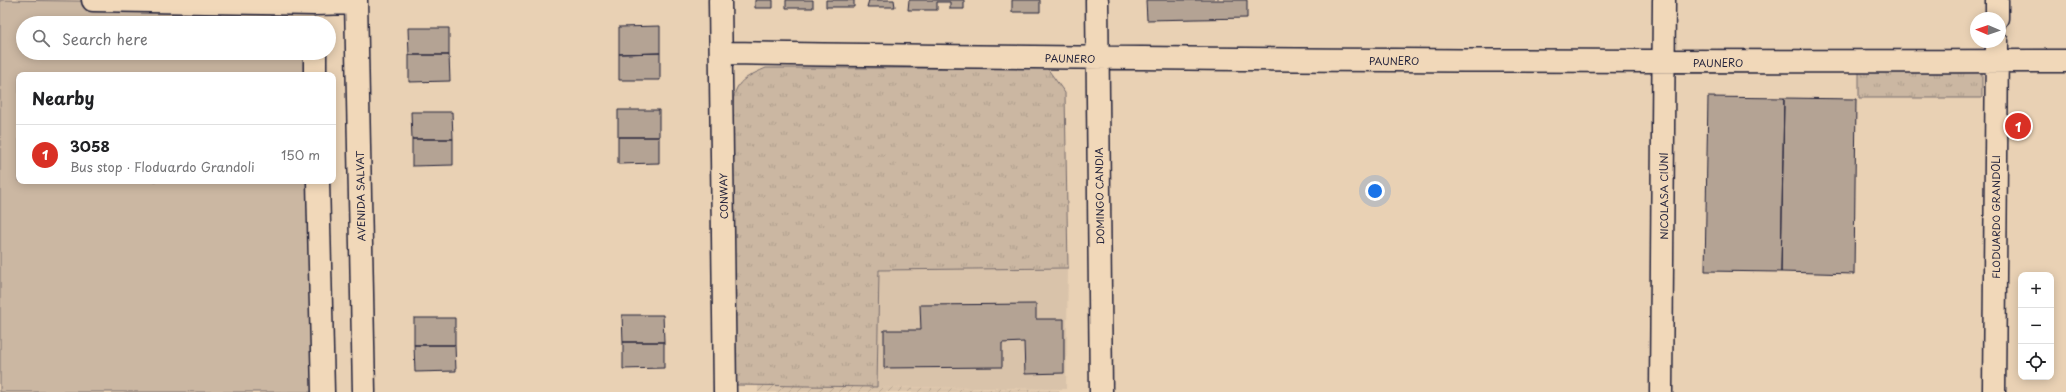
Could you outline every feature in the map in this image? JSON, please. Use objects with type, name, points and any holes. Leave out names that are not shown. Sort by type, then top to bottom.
[{"type":"street","points":[[93,0],[314,9],[356,2]]},
{"type":"street","name":"CONWAY","points":[[720,0],[725,392]]},
{"type":"street","name":"DOMINGO CANDIA","points":[[1097,0],[1101,392]]},
{"type":"street","name":"NICOLASA CIUNI","points":[[1661,392],[1664,0]]},
{"type":"street","points":[[1997,0],[1997,12]]},
{"type":"street","name":"AVENIDA SALVAT","points":[[356,2],[364,392]]},
{"type":"street","name":"PAUNERO","points":[[721,53],[1098,58],[1664,62],[1997,52],[2066,61]]},
{"type":"street","name":"FLODUARDO GRANDOLI","points":[[1994,392],[1997,52]]},
{"type":"street","points":[[315,60],[315,72]]},
{"type":"street","points":[[318,184],[323,392]]},
{"type":"shaded area","points":[[1068,268],[1066,389],[877,387],[879,270]]},
{"type":"shaded area","points":[[758,385],[1059,390],[1059,392],[758,392]]},
{"type":"green space","points":[[0,0],[314,4],[314,16],[16,16],[16,60],[315,60],[315,72],[16,72],[16,184],[318,184],[323,392],[0,392]]},
{"type":"green space","points":[[766,68],[1047,68],[1065,93],[1068,268],[879,270],[877,387],[735,385],[731,118],[735,91],[738,86],[748,77]]},
{"type":"green space","points":[[1859,72],[1982,72],[1982,98],[1859,98]]},
{"type":"building","points":[[755,0],[773,0],[773,8],[755,8]]},
{"type":"building","points":[[786,0],[813,0],[813,8],[786,8]]},
{"type":"building","points":[[826,0],[854,0],[854,7],[826,7]]},
{"type":"building","points":[[869,0],[894,0],[895,7],[867,7]]},
{"type":"building","points":[[909,0],[964,0],[964,9],[950,9],[950,2],[937,2],[937,10],[908,10]]},
{"type":"building","points":[[1012,0],[1040,0],[1040,12],[1012,12]]},
{"type":"building","points":[[1146,0],[1247,0],[1247,18],[1147,20]]},
{"type":"building","points":[[660,26],[660,53],[619,54],[619,27]]},
{"type":"building","points":[[408,28],[449,28],[449,55],[409,55]]},
{"type":"building","points":[[660,53],[660,80],[619,80],[619,54]]},
{"type":"building","points":[[409,55],[449,55],[450,81],[409,82]]},
{"type":"building","points":[[1708,97],[1784,98],[1781,272],[1705,271]]},
{"type":"building","points":[[1784,98],[1856,99],[1854,274],[1781,272]]},
{"type":"building","points":[[618,110],[659,110],[659,137],[618,137]]},
{"type":"building","points":[[411,112],[452,112],[453,139],[412,139]]},
{"type":"building","points":[[618,137],[659,137],[659,163],[618,164]]},
{"type":"building","points":[[412,139],[453,139],[453,165],[412,166]]},
{"type":"building","points":[[1036,304],[1036,319],[1064,319],[1064,373],[1025,374],[1024,342],[1002,343],[1002,367],[884,368],[884,330],[921,330],[920,305]]},
{"type":"building","points":[[622,315],[663,315],[664,342],[623,342]]},
{"type":"building","points":[[414,318],[455,318],[455,345],[414,345]]},
{"type":"building","points":[[623,342],[664,342],[664,368],[623,369]]},
{"type":"building","points":[[414,345],[455,345],[456,371],[415,372]]},
{"type":"place","name":"3058","points":[[2018,126]]}]
